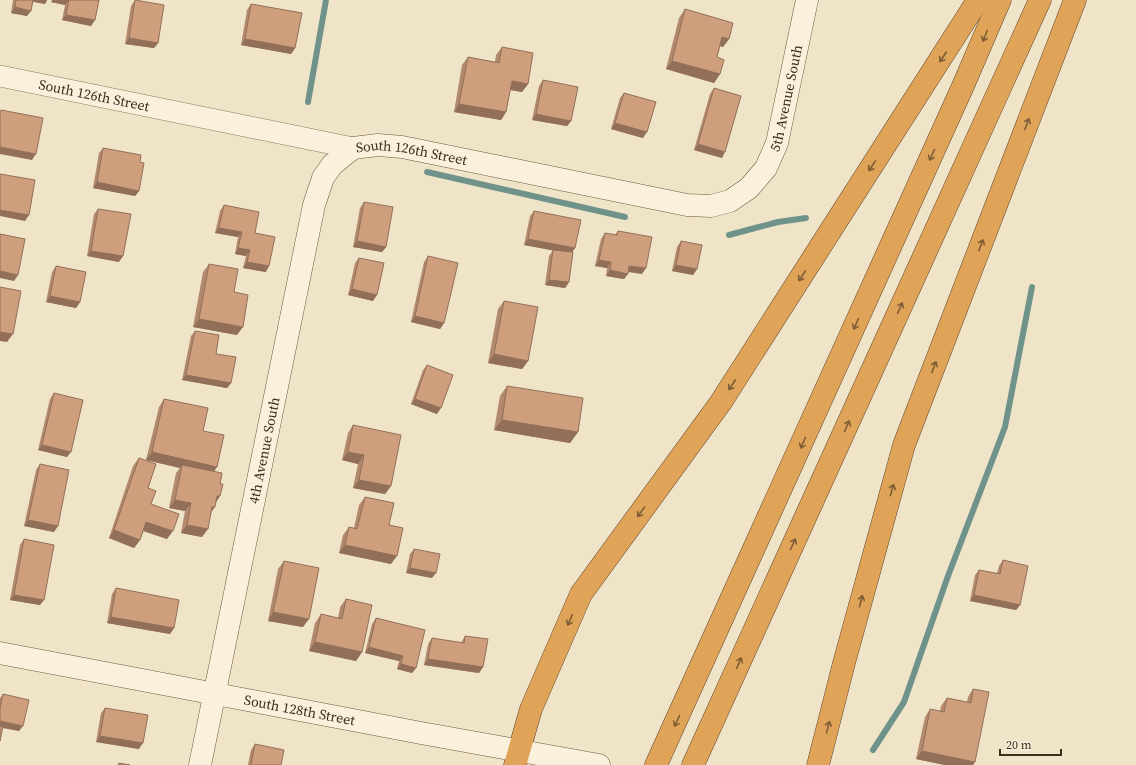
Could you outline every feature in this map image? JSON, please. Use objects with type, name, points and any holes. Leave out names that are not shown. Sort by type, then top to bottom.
[{"type":"highway","points":[[517,757],[531,709],[581,594],[721,402],[967,20],[978,0]]},
{"type":"highway","points":[[656,765],[960,94],[1000,0]]},
{"type":"highway","points":[[693,765],[1040,0]]},
{"type":"highway","points":[[818,765],[844,663],[904,445],[1074,0]]},
{"type":"street","name":"5th Avenue South","points":[[749,188],[766,168],[777,143],[807,0]]},
{"type":"street","name":"South 126th Street","points":[[0,76],[353,148],[378,145],[402,147],[687,205],[711,206],[730,201],[749,188]]},
{"type":"street","name":"4th Avenue South","points":[[200,765],[213,693],[314,205],[323,178],[332,165],[353,148]]},
{"type":"street","name":"South 128th Street","points":[[0,653],[421,733],[517,757],[599,765]]},
{"type":"building","points":[[16,0],[33,0],[31,11],[15,7]]},
{"type":"building","points":[[69,0],[99,0],[95,20],[66,15]]},
{"type":"building","points":[[135,0],[164,5],[158,43],[129,38]]},
{"type":"building","points":[[251,4],[302,13],[295,48],[245,39]]},
{"type":"building","points":[[685,9],[733,23],[729,39],[722,37],[717,57],[724,60],[720,74],[672,61]]},
{"type":"building","points":[[502,47],[533,53],[528,84],[512,81],[506,112],[459,104],[468,57],[499,63]]},
{"type":"building","points":[[543,80],[578,87],[571,121],[536,114]]},
{"type":"building","points":[[714,88],[741,96],[725,152],[698,144]]},
{"type":"building","points":[[624,93],[656,102],[647,132],[615,123]]},
{"type":"building","points":[[1,110],[43,118],[36,154],[0,147]]},
{"type":"building","points":[[103,148],[141,155],[140,162],[144,163],[139,191],[97,182]]},
{"type":"building","points":[[0,174],[35,180],[29,215],[0,210]]},
{"type":"building","points":[[364,202],[393,207],[386,247],[357,241]]},
{"type":"building","points":[[224,205],[259,212],[255,233],[275,237],[269,266],[247,262],[250,250],[238,248],[242,232],[219,228]]},
{"type":"building","points":[[98,209],[131,214],[123,256],[91,251]]},
{"type":"building","points":[[534,211],[581,220],[575,248],[528,239]]},
{"type":"building","points":[[618,231],[652,237],[646,268],[629,266],[628,274],[610,270],[611,262],[599,260],[605,233],[617,235]]},
{"type":"building","points":[[0,234],[25,239],[18,275],[0,271]]},
{"type":"building","points":[[681,241],[702,245],[697,269],[676,265]]},
{"type":"building","points":[[553,250],[573,252],[569,282],[549,280]]},
{"type":"building","points":[[428,256],[458,263],[444,323],[415,316]]},
{"type":"building","points":[[359,258],[384,263],[377,295],[352,289]]},
{"type":"building","points":[[209,264],[238,269],[234,292],[248,295],[243,327],[199,319]]},
{"type":"building","points":[[56,266],[86,272],[80,302],[50,296]]},
{"type":"building","points":[[0,287],[21,291],[13,334],[0,332]]},
{"type":"building","points":[[504,301],[538,307],[528,361],[494,354]]},
{"type":"building","points":[[195,331],[219,335],[216,354],[236,357],[231,383],[186,375]]},
{"type":"building","points":[[427,365],[453,375],[441,408],[415,399]]},
{"type":"building","points":[[507,386],[583,398],[578,432],[502,420]]},
{"type":"building","points":[[54,393],[83,400],[71,452],[42,445]]},
{"type":"building","points":[[164,399],[208,408],[203,431],[224,435],[217,467],[152,452]]},
{"type":"building","points":[[353,425],[401,435],[391,486],[359,480],[364,455],[348,452]]},
{"type":"building","points":[[139,458],[156,464],[148,488],[156,491],[151,504],[179,514],[173,531],[146,522],[140,540],[114,530]]},
{"type":"building","points":[[40,464],[69,470],[58,526],[28,520]]},
{"type":"building","points":[[182,465],[222,473],[220,484],[223,484],[220,496],[217,496],[215,507],[212,507],[208,529],[187,525],[191,503],[175,500]]},
{"type":"building","points":[[365,497],[394,503],[389,525],[403,528],[397,556],[345,545],[349,527],[357,529]]},
{"type":"building","points":[[24,539],[54,545],[44,600],[14,595]]},
{"type":"building","points":[[414,549],[440,554],[436,573],[410,568]]},
{"type":"building","points":[[1003,560],[1028,566],[1020,605],[974,595],[979,570],[1000,574]]},
{"type":"building","points":[[284,561],[319,568],[309,619],[273,612]]},
{"type":"building","points":[[116,588],[179,600],[174,628],[111,617]]},
{"type":"building","points":[[346,599],[372,605],[362,652],[315,642],[321,614],[342,619]]},
{"type":"building","points":[[376,618],[425,630],[416,668],[401,664],[403,656],[369,647]]},
{"type":"building","points":[[465,636],[488,639],[483,667],[428,659],[432,638],[464,643]]},
{"type":"building","points":[[973,689],[989,692],[975,762],[922,751],[930,709],[944,712],[947,698],[971,703]]},
{"type":"building","points":[[3,694],[29,700],[23,726],[0,721],[0,707]]},
{"type":"building","points":[[105,708],[148,715],[143,743],[100,736]]},
{"type":"building","points":[[0,726],[3,726],[0,741]]},
{"type":"building","points":[[255,744],[284,750],[281,765],[251,765]]},
{"type":"building","points":[[119,763],[130,765],[118,765]]},
{"type":"waterway","points":[[308,102],[326,0]]},
{"type":"waterway","points":[[427,172],[625,217]]},
{"type":"waterway","points":[[729,235],[778,222],[806,218]]},
{"type":"waterway","points":[[873,750],[904,702],[948,576],[1005,427],[1032,287]]}]
